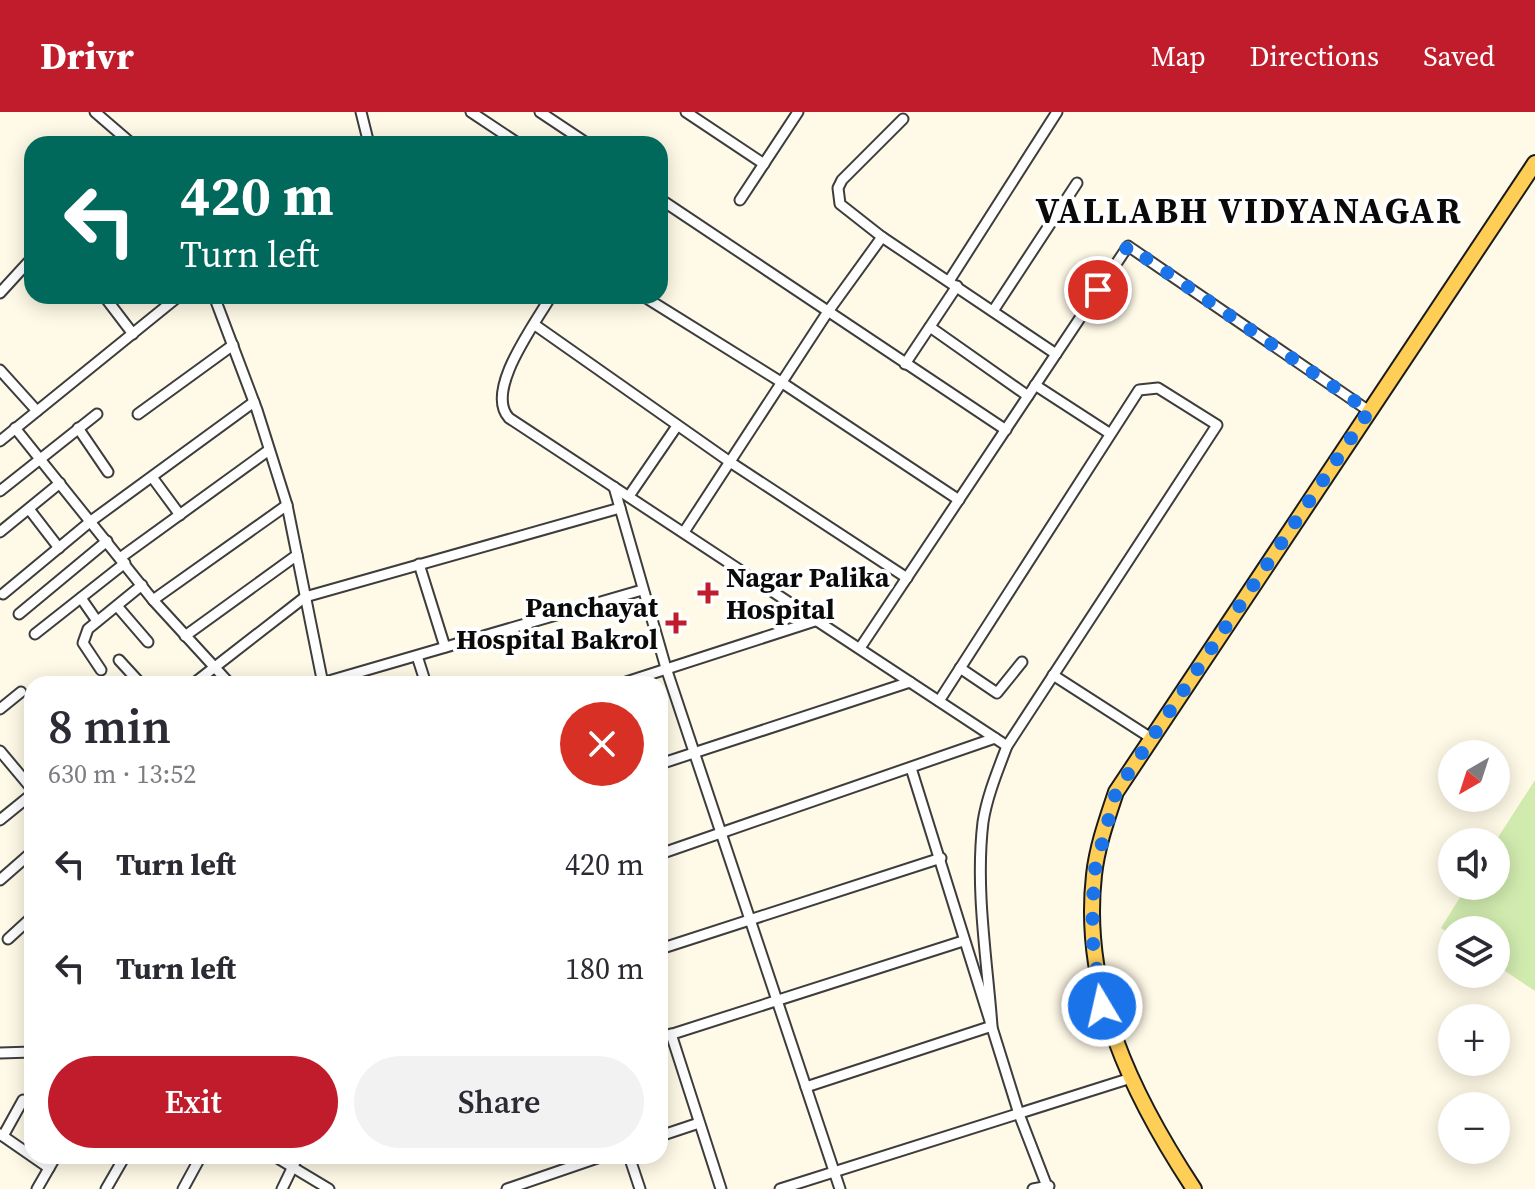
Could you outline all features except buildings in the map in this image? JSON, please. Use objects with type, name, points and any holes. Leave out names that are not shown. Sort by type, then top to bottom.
[{"type":"main road","points":[[1194,1189],[1160,1137],[1131,1078],[1102,1006],[1092,936],[1094,873],[1116,792],[1535,163]]},
{"type":"main road","points":[[1508,203],[1535,183]]},
{"type":"street","points":[[95,112],[123,136]]},
{"type":"street","points":[[361,112],[367,136]]},
{"type":"street","points":[[471,112],[507,136]]},
{"type":"street","points":[[540,112],[576,136]]},
{"type":"street","points":[[686,112],[764,164]]},
{"type":"street","points":[[740,200],[794,114]]},
{"type":"street","points":[[905,364],[930,327],[1052,114]]},
{"type":"street","points":[[903,119],[849,171],[838,188],[840,204],[882,237],[1056,354]]},
{"type":"street","points":[[993,311],[1077,183]]},
{"type":"street","points":[[668,204],[1006,430]]},
{"type":"street","points":[[684,532],[827,313],[882,237]]},
{"type":"street","points":[[860,648],[1128,246],[1369,411]]},
{"type":"street","points":[[0,293],[24,267]]},
{"type":"street","points":[[110,304],[133,334]]},
{"type":"street","points":[[0,441],[169,304]]},
{"type":"street","points":[[217,304],[254,402],[287,505],[320,676]]},
{"type":"street","points":[[547,304],[505,378],[502,410],[1007,746]]},
{"type":"street","points":[[656,304],[781,382],[959,500]]},
{"type":"street","points":[[535,325],[677,426],[907,578]]},
{"type":"street","points":[[930,327],[1028,396]]},
{"type":"street","points":[[138,414],[233,345]]},
{"type":"street","points":[[0,370],[37,411]]},
{"type":"street","points":[[1035,385],[1109,433]]},
{"type":"street","points":[[939,701],[1139,390],[1158,388],[1217,425],[1007,746],[983,822],[981,900],[992,1026]]},
{"type":"street","points":[[3,594],[91,521],[254,402]]},
{"type":"street","points":[[0,491],[97,414]]},
{"type":"street","points":[[629,496],[677,426]]},
{"type":"street","points":[[15,428],[153,600],[222,676]]},
{"type":"street","points":[[78,428],[108,472]]},
{"type":"street","points":[[35,634],[180,515],[269,450]]},
{"type":"street","points":[[152,477],[180,515]]},
{"type":"street","points":[[0,532],[60,483]]},
{"type":"street","points":[[614,487],[666,668],[840,1189]]},
{"type":"street","points":[[153,600],[287,505]]},
{"type":"street","points":[[202,676],[305,597],[620,508]]},
{"type":"street","points":[[29,509],[59,548]]},
{"type":"street","points":[[19,614],[107,541]]},
{"type":"street","points":[[185,636],[297,555]]},
{"type":"street","points":[[419,564],[445,647]]},
{"type":"street","points":[[101,670],[83,643],[88,629],[142,585]]},
{"type":"street","points":[[349,676],[642,590]]},
{"type":"street","points":[[81,598],[97,621]]},
{"type":"street","points":[[117,606],[148,642]]},
{"type":"street","points":[[643,676],[818,620]]},
{"type":"street","points":[[417,656],[423,676]]},
{"type":"street","points":[[119,660],[134,676]]},
{"type":"street","points":[[960,668],[997,693],[1022,662]]},
{"type":"street","points":[[1053,675],[1151,738]]},
{"type":"street","points":[[668,761],[910,682]]},
{"type":"street","points":[[0,709],[21,692]]},
{"type":"street","points":[[668,851],[995,738]]},
{"type":"street","points":[[0,751],[24,782]]},
{"type":"street","points":[[911,768],[1019,1114],[1049,1187],[1033,1189]]},
{"type":"street","points":[[0,820],[24,799]]},
{"type":"street","points":[[668,946],[941,858]]},
{"type":"street","points":[[0,880],[24,859]]},
{"type":"street","points":[[8,939],[24,924]]},
{"type":"street","points":[[668,1035],[963,941]]},
{"type":"street","points":[[806,1087],[992,1026]]},
{"type":"street","points":[[671,1034],[721,1189]]},
{"type":"street","points":[[0,1053],[24,1051]]},
{"type":"street","points":[[780,1189],[1131,1078]]},
{"type":"street","points":[[23,1100],[2,1135],[24,1150]]},
{"type":"street","points":[[668,1133],[699,1123]]},
{"type":"street","points":[[43,1164],[49,1168]]},
{"type":"street","points":[[37,1189],[51,1164]]},
{"type":"street","points":[[106,1189],[120,1164]]},
{"type":"street","points":[[184,1189],[197,1164]]},
{"type":"street","points":[[289,1164],[329,1189]]},
{"type":"street","points":[[282,1189],[295,1164]]},
{"type":"street","points":[[507,1189],[580,1164]]},
{"type":"street","points":[[632,1164],[640,1189]]},
{"type":"green space","points":[[1535,780],[1535,991],[1510,974],[1510,916],[1448,916],[1458,900],[1510,900],[1510,828],[1504,828]]},
{"type":"place","name":"Nagar Palika Hospital","points":[[708,593]]},
{"type":"place","name":"Panchayat Hospital Bakrol","points":[[676,623]]},
{"type":"district","name":"VALLABH VIDYANAGAR","points":[[1249,210]]},
{"type":"route","points":[[1098,290],[1128,246],[1369,411],[1116,792],[1094,873],[1092,936],[1102,1006]]}]
